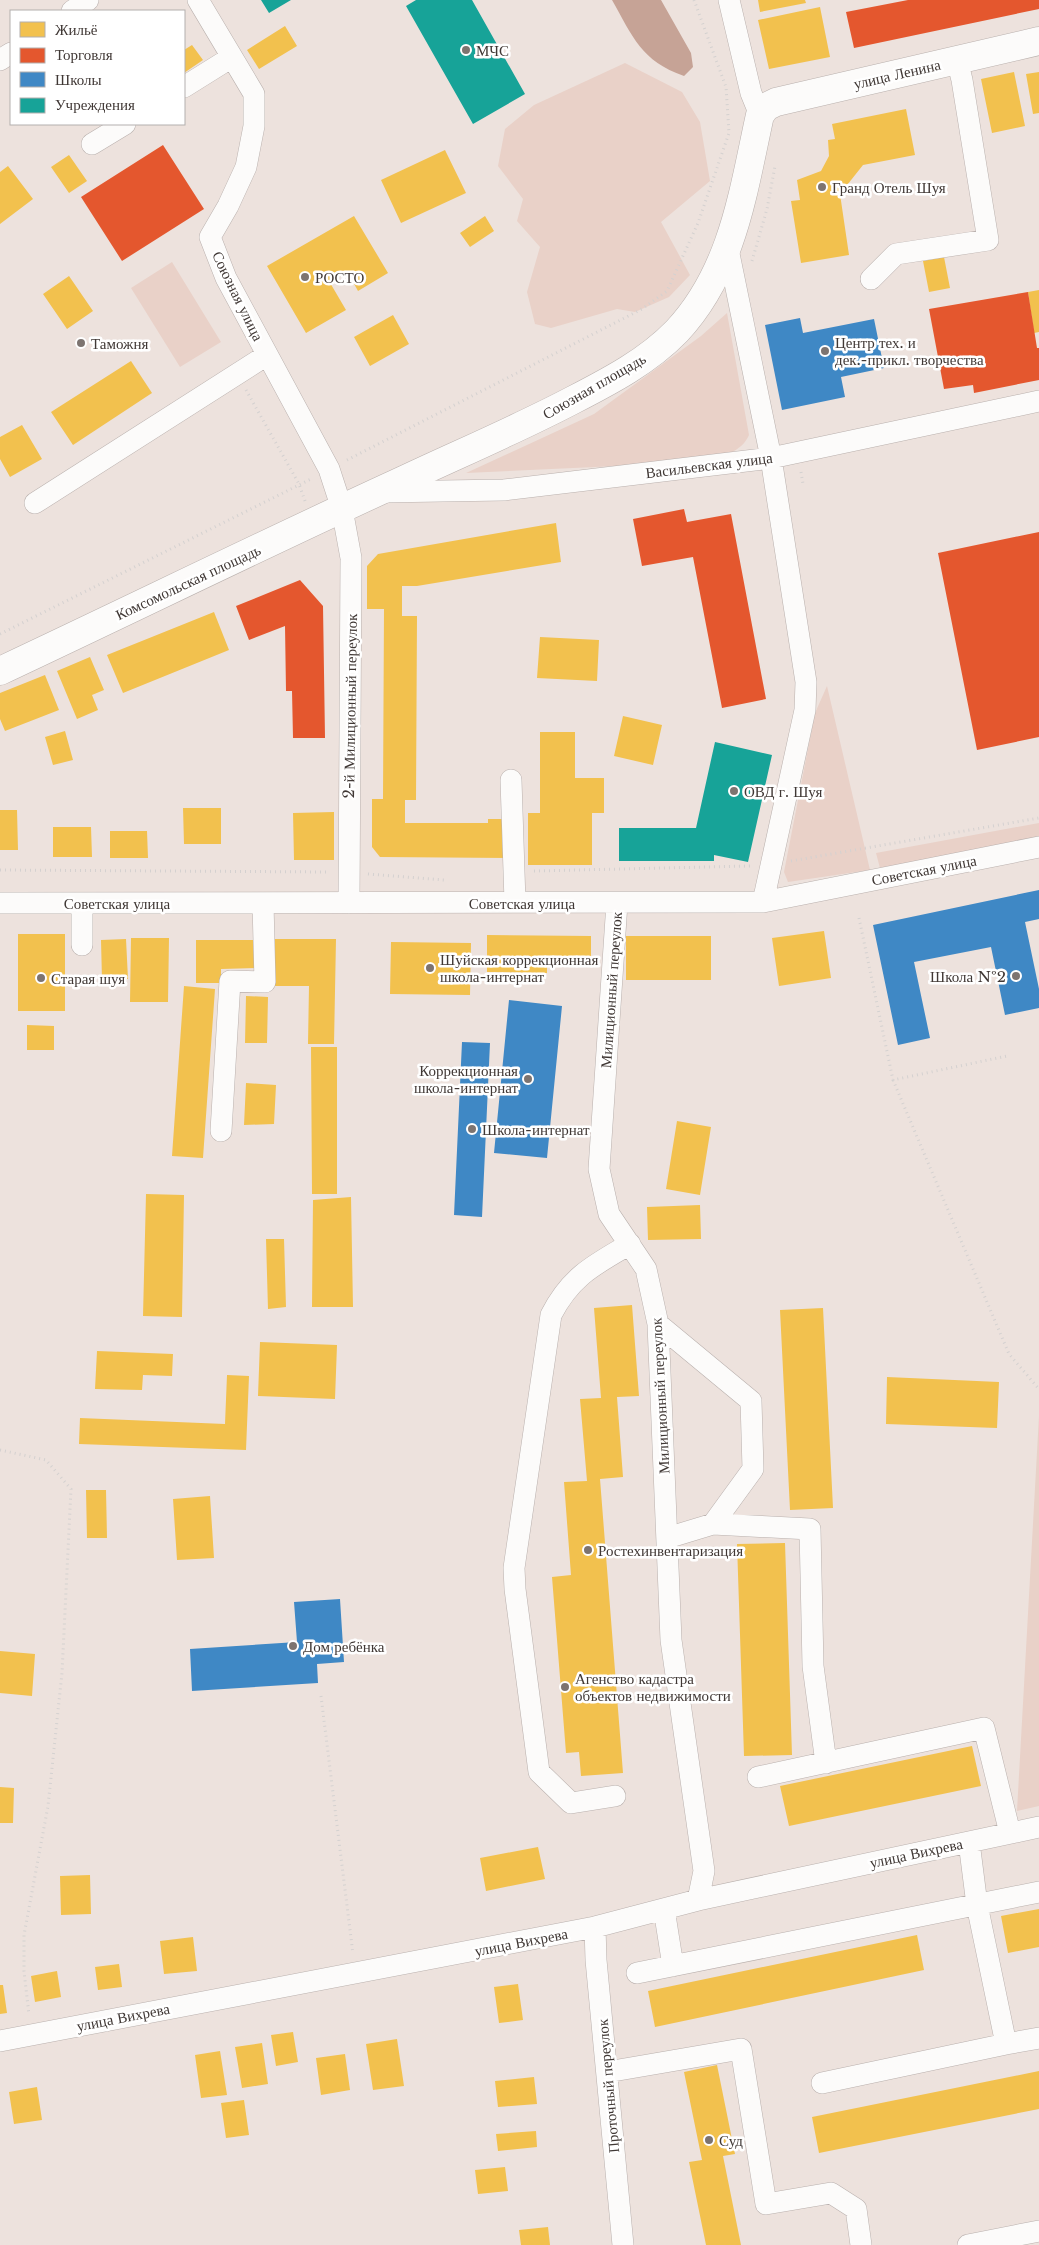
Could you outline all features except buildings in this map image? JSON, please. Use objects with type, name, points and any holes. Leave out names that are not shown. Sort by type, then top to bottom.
[{"type":"main road","name":"улица Ленина","points":[[760,115],[766,107],[776,102],[1039,41]]},
{"type":"main road","name":"Союзная площадь","points":[[375,493],[544,415],[642,362],[676,332],[698,305],[713,282],[728,249],[740,208],[760,115]]},
{"type":"main road","name":"Комсомольская площадь","points":[[0,671],[375,493]]},
{"type":"street","points":[[73,10],[88,0]]},
{"type":"street","name":"Союзная улица","points":[[198,0],[254,94],[254,126],[246,167],[228,206],[210,238],[226,278],[329,469],[342,509]]},
{"type":"street","points":[[729,0],[751,93],[760,115]]},
{"type":"street","points":[[185,86],[232,57]]},
{"type":"street","points":[[871,279],[896,254],[988,240],[962,80],[957,60]]},
{"type":"street","points":[[92,144],[122,125]]},
{"type":"street","points":[[728,249],[771,458],[806,682],[805,710],[763,902]]},
{"type":"street","points":[[35,503],[267,355]]},
{"type":"street","name":"Васильевская улица","points":[[375,493],[504,490],[771,458],[1039,401]]},
{"type":"street","name":"2-й Милиционный переулок","points":[[342,509],[351,558],[349,903]]},
{"type":"street","points":[[511,780],[514,894]]},
{"type":"street","name":"Советская улица","points":[[0,903],[349,903],[514,894],[617,903],[763,902],[1039,847]]},
{"type":"street","points":[[82,903],[82,945]]},
{"type":"street","points":[[221,1131],[230,981],[265,982],[263,903]]},
{"type":"street","name":"Милиционный переулок","points":[[617,903],[599,1169],[610,1214],[646,1269],[658,1324],[671,1640],[704,1871],[698,1900]]},
{"type":"street","points":[[615,1796],[570,1803],[539,1772],[515,1589],[514,1568],[551,1314],[559,1298],[586,1270],[630,1244]]},
{"type":"street","points":[[658,1324],[752,1401],[754,1470],[712,1524]]},
{"type":"street","points":[[667,1538],[712,1524],[810,1529],[813,1666],[826,1763]]},
{"type":"street","points":[[758,1777],[984,1728],[1010,1833]]},
{"type":"street","name":"улица Вихрева","points":[[0,2040],[595,1928],[698,1900],[1039,1827]]},
{"type":"street","points":[[969,1842],[977,1904],[1006,2044]]},
{"type":"street","points":[[637,1973],[1039,1892]]},
{"type":"street","points":[[664,1910],[673,1966]]},
{"type":"street","name":"Проточный переулок","points":[[595,1928],[596,1960],[623,2245]]},
{"type":"street","points":[[822,2083],[1039,2038]]},
{"type":"street","points":[[607,2072],[741,2049],[766,2204],[831,2193],[856,2209],[861,2245]]},
{"type":"street","points":[[968,2245],[1039,2232]]},
{"type":"path","points":[[0,634],[329,469],[642,308],[667,290],[698,223],[729,133],[726,87],[694,0]]},
{"type":"path","points":[[751,266],[767,209],[776,164]]},
{"type":"path","points":[[238,374],[299,484],[314,522]]},
{"type":"path","points":[[514,894],[523,871],[770,865],[1039,818]]},
{"type":"path","points":[[0,870],[349,872],[446,880]]},
{"type":"path","points":[[859,918],[893,1080],[1009,1354],[1039,1389]]},
{"type":"path","points":[[893,1080],[1006,1056]]},
{"type":"path","points":[[0,1450],[46,1460],[71,1490],[59,1702],[48,1806],[24,1935],[24,1971],[32,2034]]},
{"type":"path","points":[[321,1696],[356,1974]]},
{"type":"shaded area","points":[[612,0],[661,0],[691,53],[693,67],[684,76],[669,70],[648,55],[633,36]]},
{"type":"shaded area","points":[[625,63],[682,92],[700,122],[710,181],[661,222],[690,275],[669,297],[635,312],[617,309],[551,328],[535,324],[527,292],[540,247],[517,221],[523,199],[498,166],[505,129],[534,105]]},
{"type":"shaded area","points":[[172,262],[221,342],[180,367],[131,288]]},
{"type":"shaded area","points":[[727,313],[749,435],[746,441],[736,450],[704,462],[466,473],[594,414],[701,336]]},
{"type":"shaded area","points":[[827,686],[870,870],[788,882],[784,872],[815,713]]},
{"type":"shaded area","points":[[1039,823],[1039,838],[880,868],[876,853]]},
{"type":"shaded area","points":[[1039,1416],[1039,1806],[1017,1811]]},
{"type":"place","name":"МЧС","points":[[466,50]]},
{"type":"place","name":"Гранд Отель Шуя","points":[[822,187]]},
{"type":"place","name":"РОСТО","points":[[305,277]]},
{"type":"place","name":"Таможня","points":[[81,343]]},
{"type":"place","name":"Центр тех. и дек.-прикл. творчества","points":[[825,351]]},
{"type":"place","name":"ОВД г. Шуя","points":[[734,791]]},
{"type":"place","name":"Шуйская коррекционная школа-интернат","points":[[430,968]]},
{"type":"place","name":"Школа №2","points":[[1016,976]]},
{"type":"place","name":"Старая шуя","points":[[41,978]]},
{"type":"place","name":"Коррекционная школа-интернат","points":[[528,1079]]},
{"type":"place","name":"Школа-интернат","points":[[472,1129]]},
{"type":"place","name":"Ростехинвентаризация","points":[[588,1550]]},
{"type":"place","name":"Дом ребёнка","points":[[293,1646]]},
{"type":"place","name":"Агенство кадастра объектов недвижимости","points":[[565,1687]]},
{"type":"place","name":"Суд","points":[[709,2140]]}]
